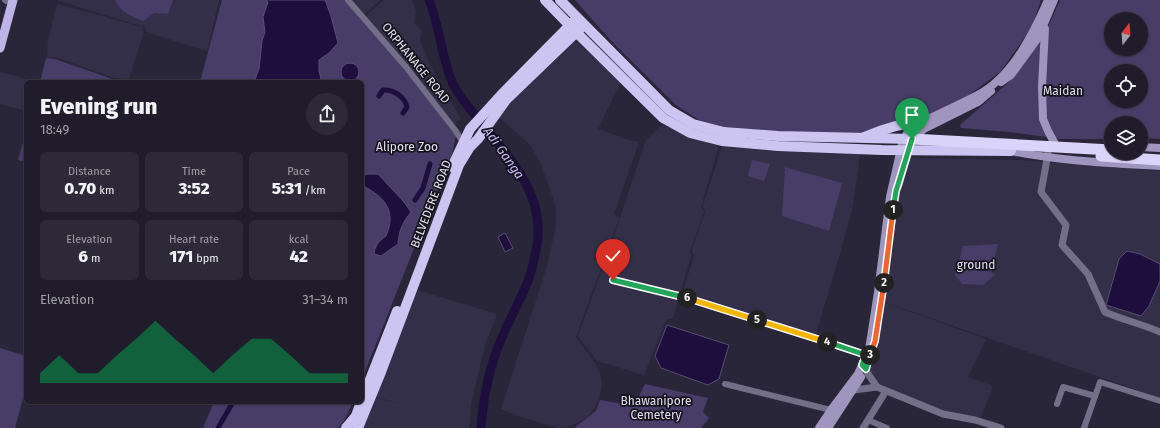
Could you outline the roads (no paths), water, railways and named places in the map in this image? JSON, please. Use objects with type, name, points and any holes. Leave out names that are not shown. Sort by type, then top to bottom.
[{"type":"highway","points":[[545,0],[576,25],[669,110],[693,124],[724,132],[778,141],[905,150],[1012,151],[1053,154],[1104,151]]},
{"type":"highway","points":[[560,0],[576,25]]},
{"type":"highway","name":"BELVEDERE ROAD","points":[[364,396],[454,162],[470,129],[496,106],[506,100],[576,25]]},
{"type":"highway","name":"BELVEDERE ROAD","points":[[364,400],[459,165],[470,147],[478,139],[496,106]]},
{"type":"highway","points":[[860,138],[891,127],[923,121]]},
{"type":"highway","points":[[778,141],[860,138],[908,140],[1053,154]]},
{"type":"highway","points":[[1092,152],[1160,160]]},
{"type":"highway","points":[[1148,152],[1160,153]]},
{"type":"highway","name":"BELVEDERE ROAD","points":[[354,425],[361,404]]},
{"type":"highway","name":"BELVEDERE ROAD","points":[[354,425],[362,404]]},
{"type":"main road","points":[[0,25],[8,0]]},
{"type":"main road","points":[[0,48],[8,0]]},
{"type":"main road","points":[[864,367],[871,341],[890,197],[908,140],[909,130],[916,124],[984,91],[1001,78],[1025,46],[1036,27],[1048,0]]},
{"type":"main road","points":[[908,140],[924,129],[978,102],[1011,75],[1038,38],[1054,0]]},
{"type":"main road","points":[[1045,24],[1042,86],[1043,119],[1054,142],[1053,154]]},
{"type":"main road","points":[[1053,154],[1084,144],[1104,145]]},
{"type":"main road","points":[[1148,147],[1160,148]]},
{"type":"main road","points":[[828,428],[858,374],[864,367],[875,341],[896,191],[905,150]]},
{"type":"main road","points":[[1053,154],[1160,166]]},
{"type":"main road","points":[[819,428],[831,410],[851,388]]},
{"type":"street","name":"ORPHANAGE ROAD","points":[[348,0],[406,67],[463,142]]},
{"type":"street","points":[[1053,154],[1041,192],[1066,225],[1062,245],[1088,274],[1105,312],[1122,320],[1138,323],[1160,332]]},
{"type":"street","points":[[613,280],[680,296],[866,355]]},
{"type":"street","points":[[864,367],[868,376],[876,387]]},
{"type":"street","points":[[1084,428],[1100,382],[1160,401]]},
{"type":"street","points":[[725,384],[831,410]]},
{"type":"street","points":[[851,388],[876,387],[943,414],[975,420],[1001,428]]},
{"type":"street","points":[[1057,404],[1063,387],[1095,396]]},
{"type":"street","points":[[863,428],[886,391]]},
{"type":"street","points":[[868,420],[887,428]]},
{"type":"waterway","name":"Adi Ganga","points":[[429,0],[453,84],[462,99],[511,159],[520,173],[534,203],[537,218],[538,241],[532,269],[493,361],[485,394],[481,428]]},
{"type":"waterway","points":[[379,96],[383,90],[398,94],[406,103],[407,107],[403,113]]},
{"type":"waterway","points":[[415,200],[423,188],[430,164]]},
{"type":"waterway","points":[[218,428],[232,404]]},
{"type":"park label","name":"Maidan","points":[[1063,91]]},
{"type":"park label","name":"Alipore Zoo","points":[[407,147]]},
{"type":"park label","name":"ground","points":[[976,265]]},
{"type":"park label","name":"Bhawanipore Cemetery","points":[[656,408]]}]
